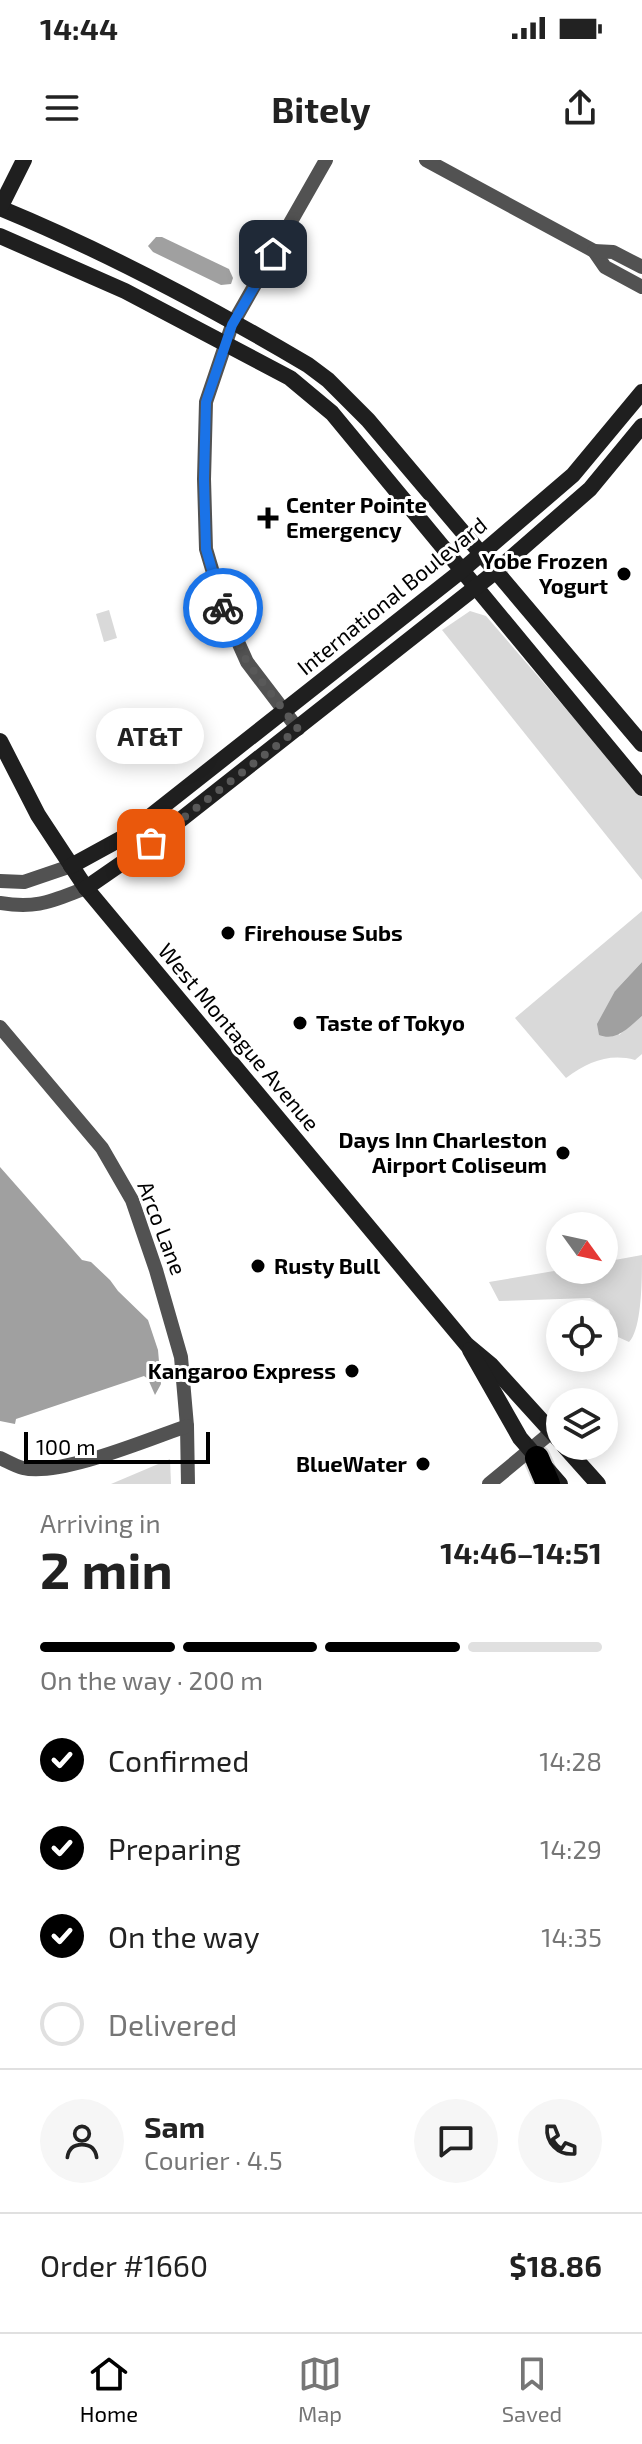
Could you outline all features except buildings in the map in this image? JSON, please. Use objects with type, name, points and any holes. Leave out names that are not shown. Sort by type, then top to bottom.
[{"type":"highway","points":[[534,1453],[548,1484]]},
{"type":"main road","points":[[24,160],[0,208],[100,251],[234,321],[308,365],[348,398],[642,744]]},
{"type":"main road","points":[[0,236],[125,291],[226,342],[290,378],[332,413],[460,572],[642,788]]},
{"type":"main road","name":"International Boulevard","points":[[71,866],[124,837],[460,572],[573,475],[642,392]]},
{"type":"main road","name":"International Boulevard","points":[[86,888],[132,858],[475,589],[590,489],[642,426]]},
{"type":"main road","name":"West Montague Avenue","points":[[0,741],[38,815],[86,888],[467,1345],[546,1421]]},
{"type":"main road","name":"West Montague Avenue","points":[[467,1345],[512,1426],[560,1484]]},
{"type":"main road","points":[[577,1460],[598,1484]]},
{"type":"street","points":[[298,729],[247,662],[225,613],[206,549],[206,402],[234,321],[326,160]]},
{"type":"street","points":[[426,160],[594,251],[613,252],[642,267]]},
{"type":"street","points":[[594,251],[605,267],[642,287]]},
{"type":"street","points":[[0,881],[24,882],[71,866]]},
{"type":"street","points":[[0,903],[26,907],[51,902],[86,888]]},
{"type":"street","name":"Arco Lane","points":[[0,1027],[102,1148],[132,1200],[181,1357],[188,1484]]},
{"type":"street","points":[[0,1458],[22,1468],[42,1469],[81,1461],[187,1426]]},
{"type":"street","points":[[489,1484],[546,1442]]},
{"type":"shaded area","points":[[156,237],[162,237],[229,269],[233,278],[231,284],[221,285],[153,252],[148,246]]},
{"type":"shaded area","points":[[109,610],[117,638],[104,642],[96,614]]},
{"type":"shaded area","points":[[470,611],[486,616],[642,797],[642,880],[442,630]]},
{"type":"shaded area","points":[[642,911],[642,962],[615,991],[619,1035],[642,1016],[642,1054],[635,1060],[599,1060],[566,1078],[515,1018]]},
{"type":"shaded area","points":[[642,962],[642,1016],[617,1035],[599,1035],[597,1024],[615,991]]},
{"type":"shaded area","points":[[0,1167],[82,1260],[91,1262],[148,1320],[158,1350],[161,1384],[155,1395],[144,1376],[16,1419],[15,1424],[0,1421]]},
{"type":"shaded area","points":[[642,1255],[639,1315],[629,1342],[618,1337],[618,1300],[499,1301],[489,1282],[546,1272],[546,1284],[618,1284],[618,1259]]},
{"type":"shaded area","points":[[170,1459],[171,1484],[111,1484]]},
{"type":"way so far","points":[[151,843],[298,729],[255,675],[223,608]]},
{"type":"place","name":"Center Pointe Emergency","points":[[268,518]]},
{"type":"place","name":"Yobe Frozen Yogurt","points":[[624,574]]},
{"type":"place","name":"AT&T","points":[[151,843]]},
{"type":"place","name":"Firehouse Subs","points":[[228,933]]},
{"type":"place","name":"Taste of Tokyo","points":[[300,1023]]},
{"type":"place","name":"Days Inn Charleston Airport Coliseum","points":[[563,1153]]},
{"type":"place","name":"Rusty Bull","points":[[258,1266]]},
{"type":"place","name":"Kangaroo Express","points":[[352,1371]]},
{"type":"place","name":"BlueWater","points":[[423,1464]]},
{"type":"route","points":[[223,608],[206,549],[206,402],[232,325],[273,254]]}]
